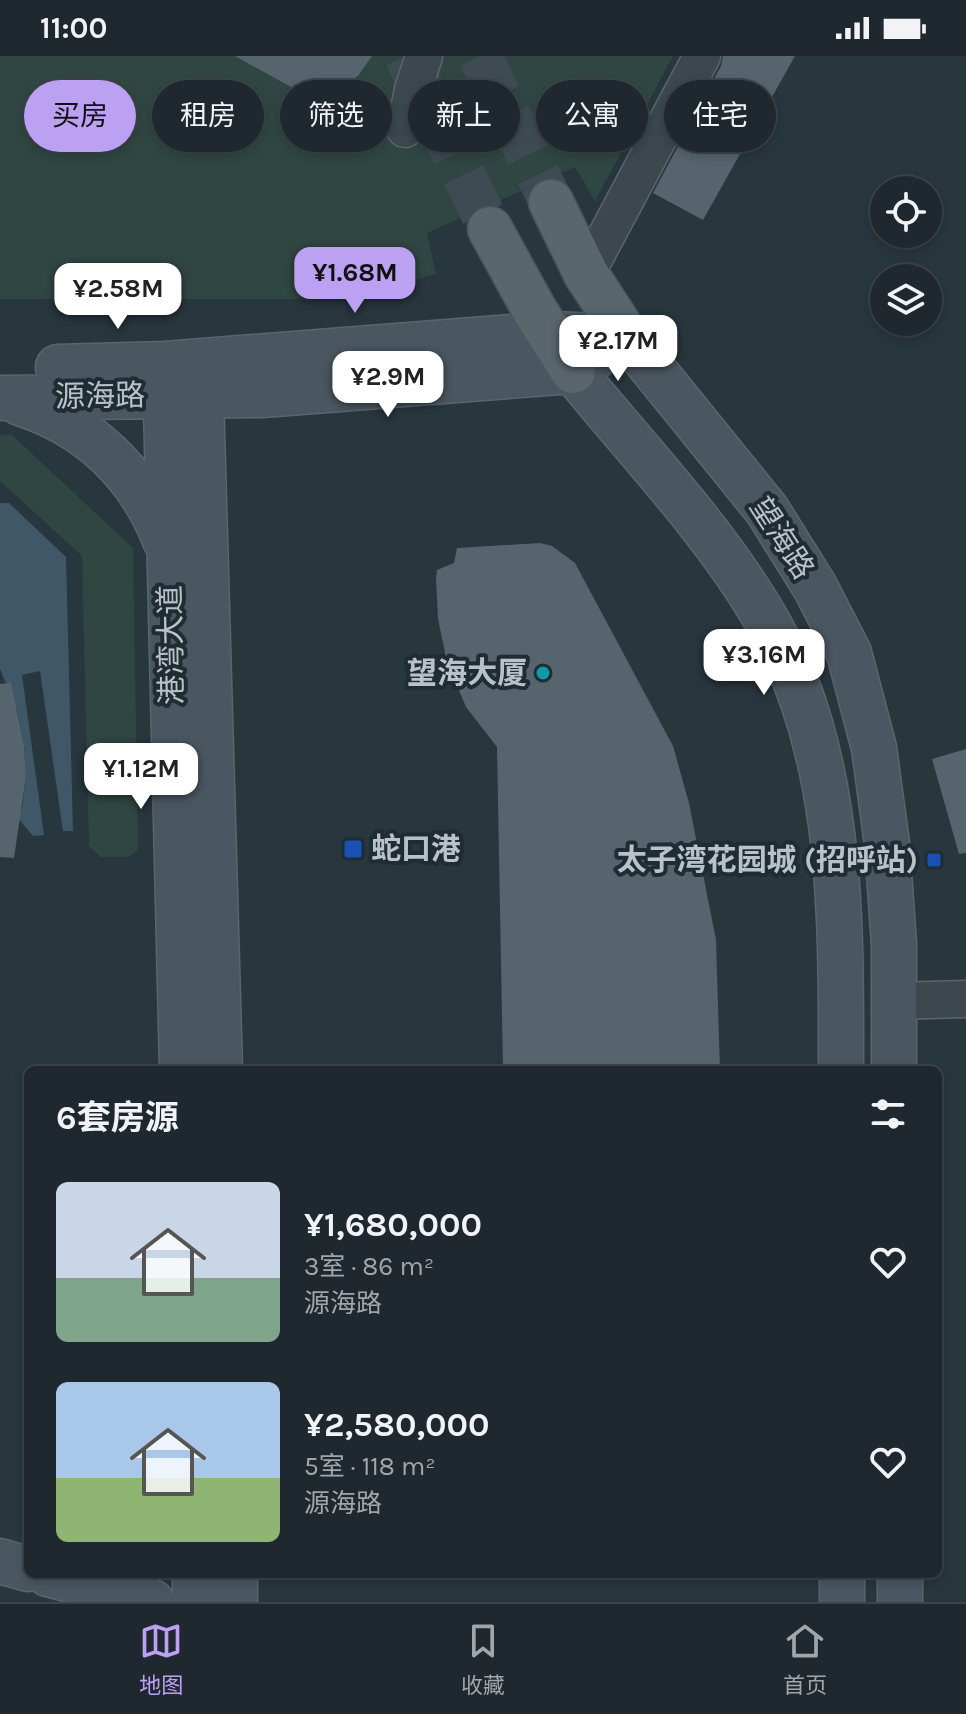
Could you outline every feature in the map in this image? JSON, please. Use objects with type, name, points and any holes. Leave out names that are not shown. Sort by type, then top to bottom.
[{"type":"main road","name":"望海路","points":[[551,202],[586,274],[627,337],[767,510],[815,587],[849,653],[874,748],[887,844],[894,944],[894,1066]]},
{"type":"main road","name":"望海路","points":[[490,229],[573,371],[715,541],[762,611],[794,678],[820,756],[834,849],[840,948],[841,1066]]},
{"type":"main road","name":"源海路","points":[[1,388],[177,385],[550,334],[627,337]]},
{"type":"main road","name":"源海路","points":[[177,385],[262,395],[573,371],[627,337]]},
{"type":"main road","name":"港湾大道","points":[[177,385],[169,550],[182,1066]]},
{"type":"main road","name":"港湾大道","points":[[177,385],[220,1066]]},
{"type":"main road","points":[[1,388],[73,427],[102,447],[129,473],[154,511],[169,550]]},
{"type":"main road","points":[[0,1561],[24,1568]]},
{"type":"main road","points":[[63,1578],[152,1602]]},
{"type":"main road","points":[[195,1578],[195,1602]]},
{"type":"main road","points":[[235,1578],[235,1602]]},
{"type":"main road","points":[[842,1578],[842,1602]]},
{"type":"main road","points":[[900,1578],[900,1602]]},
{"type":"street","points":[[405,129],[424,56]]},
{"type":"street","points":[[586,274],[702,56]]},
{"type":"street","points":[[893,1001],[966,999]]},
{"type":"green space","points":[[0,56],[673,56],[648,102],[648,80],[536,80],[536,152],[621,152],[595,201],[575,167],[427,233],[436,274],[373,291],[296,299],[0,299]]},
{"type":"green space","points":[[11,434],[133,548],[138,850],[128,857],[101,857],[89,846],[82,556],[0,481],[0,435]]},
{"type":"water","points":[[0,503],[9,503],[66,557],[73,831],[63,831],[40,671],[22,675],[44,835],[33,836],[17,817],[22,808],[26,776],[17,710],[0,669]]},
{"type":"building","points":[[235,56],[372,56],[352,80],[280,81]]},
{"type":"building","points":[[723,56],[795,56],[776,90],[776,80],[714,80]]},
{"type":"building","points":[[675,152],[741,152],[703,220],[653,193]]},
{"type":"building","points":[[540,543],[552,546],[575,563],[673,746],[689,803],[716,940],[720,1066],[503,1066],[497,747],[466,707],[447,662],[438,619],[437,570],[454,563],[457,548]]},
{"type":"building","points":[[11,683],[24,745],[26,776],[14,858],[0,857],[0,684]]},
{"type":"building","points":[[966,749],[966,853],[959,854],[932,759]]},
{"type":"tunnel","points":[[406,56],[490,229]]},
{"type":"tunnel","points":[[480,56],[551,202]]},
{"type":"place","name":"望海大厦","points":[[543,673]]},
{"type":"place","name":"蛇口港","points":[[353,849]]},
{"type":"place","name":"太子湾花园城 (招呼站)","points":[[934,860]]}]
